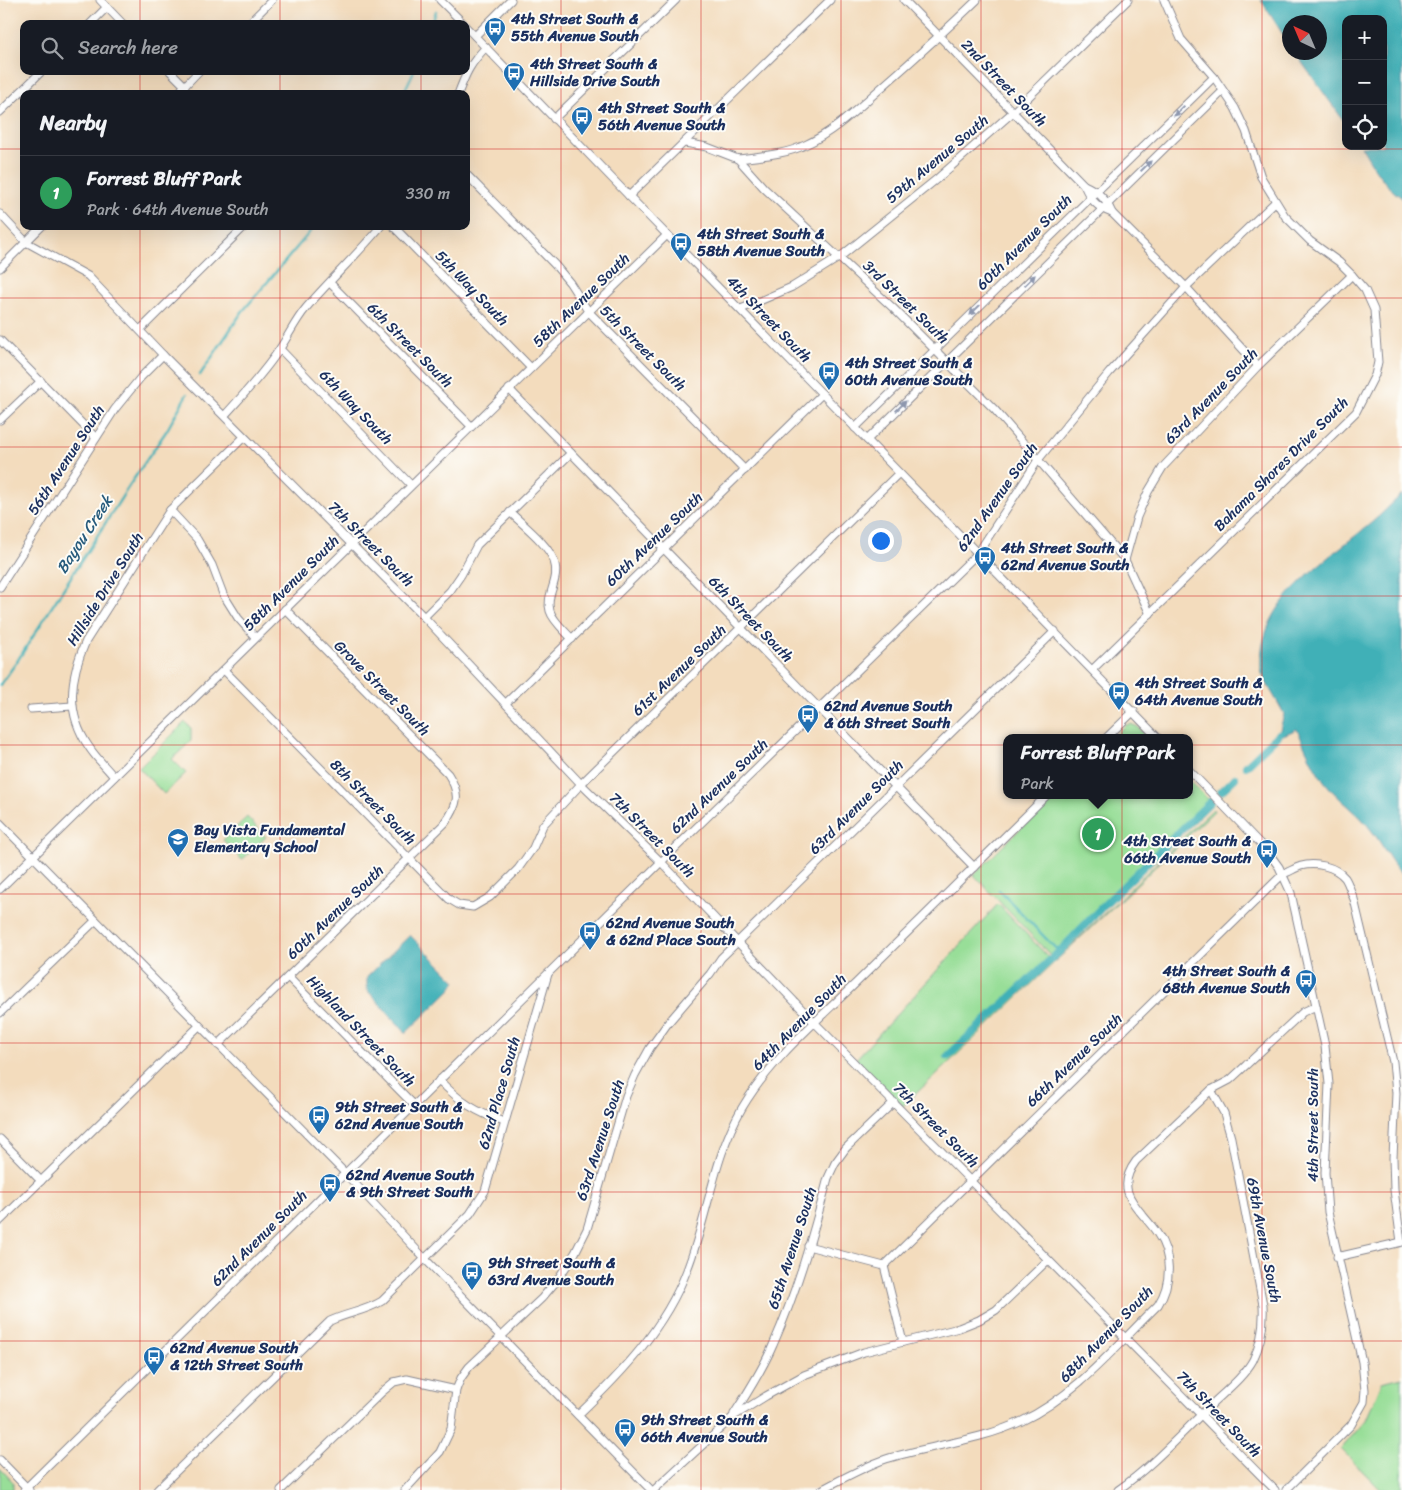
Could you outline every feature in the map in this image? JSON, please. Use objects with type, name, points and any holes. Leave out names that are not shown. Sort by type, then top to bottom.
[{"type":"street","points":[[100,0],[119,20]]},
{"type":"street","points":[[252,20],[271,0]]},
{"type":"street","points":[[440,0],[460,20]]},
{"type":"street","points":[[475,36],[511,0]]},
{"type":"street","points":[[554,119],[676,0]]},
{"type":"street","points":[[629,196],[830,0]]},
{"type":"street","name":"2nd Street South","points":[[904,0],[1084,185],[1089,197],[1102,210],[1112,213]]},
{"type":"street","points":[[738,159],[780,153],[803,146],[819,138],[843,122],[940,36],[977,0]]},
{"type":"street","name":"59th Avenue South","points":[[741,309],[792,287],[840,256],[938,178],[1013,112],[1128,0]]},
{"type":"street","name":"Bahama Shores Drive South","points":[[1093,669],[1356,412],[1375,375],[1378,362],[1374,310],[1364,290],[1339,262],[1310,241],[1285,216],[1275,202],[1261,177],[1246,130],[1239,116],[1214,77],[1181,39],[1164,0]]},
{"type":"street","points":[[94,20],[107,7]]},
{"type":"street","name":"4th Street South","points":[[470,30],[554,119],[1154,734]]},
{"type":"street","points":[[470,66],[486,48]]},
{"type":"street","points":[[23,90],[38,75]]},
{"type":"street","points":[[174,75],[185,86]]},
{"type":"street","points":[[180,90],[195,75]]},
{"type":"street","points":[[460,90],[465,75]]},
{"type":"street","name":"60th Avenue South","points":[[855,428],[1096,190],[1214,77]]},
{"type":"street","name":"60th Avenue South","points":[[867,440],[1223,91]]},
{"type":"street","points":[[0,112],[20,92]]},
{"type":"street","name":"3rd Street South","points":[[685,142],[707,147],[738,159],[764,188],[840,256],[995,410],[1125,560],[1150,614]]},
{"type":"street","name":"5th Street South","points":[[470,178],[555,265],[570,283],[588,312],[745,470]]},
{"type":"street","name":"2nd Street South","points":[[1084,185],[1096,190],[1108,203],[1112,213],[1186,288],[1258,366]]},
{"type":"street","name":"62nd Avenue South","points":[[27,1489],[439,1080],[978,553],[1038,460],[1109,373],[1186,288],[1275,202]]},
{"type":"street","name":"7th Street South","points":[[0,214],[26,242],[88,276],[424,617],[581,784],[661,862],[815,1023],[1275,1490]]},
{"type":"street","points":[[0,268],[38,230]]},
{"type":"street","points":[[140,330],[241,230]]},
{"type":"street","points":[[225,415],[260,377],[305,309],[360,252],[378,230]]},
{"type":"street","name":"5th Way South","points":[[397,230],[531,368]]},
{"type":"street","name":"58th Avenue South","points":[[0,889],[667,235]]},
{"type":"street","name":"63rd Avenue South","points":[[1125,560],[1148,492],[1163,467],[1258,366],[1352,275]]},
{"type":"street","name":"6th Street South","points":[[330,283],[471,426]]},
{"type":"street","points":[[0,340],[96,438]]},
{"type":"street","name":"6th Way South","points":[[280,349],[411,485]]},
{"type":"street","name":"56th Avenue South","points":[[0,587],[115,409],[163,354]]},
{"type":"street","points":[[0,420],[41,381]]},
{"type":"street","name":"6th Street South","points":[[509,389],[974,867]]},
{"type":"street","name":"60th Avenue South","points":[[506,703],[822,394]]},
{"type":"street","name":"Hillside Drive South","points":[[114,777],[89,747],[78,727],[72,706],[73,681],[77,661],[86,641],[170,510],[244,436]]},
{"type":"street","points":[[424,617],[450,591],[477,545],[570,453]]},
{"type":"street","name":"61st Avenue South","points":[[513,875],[533,848],[543,826],[581,784],[899,473]]},
{"type":"street","points":[[170,510],[197,540],[212,565],[223,594],[238,618],[255,637]]},
{"type":"street","points":[[510,512],[548,550],[554,560],[556,570],[555,584],[549,598],[550,611],[572,639]]},
{"type":"street","name":"Grove Street South","points":[[285,608],[448,774],[456,790]]},
{"type":"street","name":"63rd Avenue South","points":[[405,1490],[440,1452],[450,1429],[456,1390],[461,1378],[469,1367],[502,1337],[553,1285],[575,1252],[586,1229],[626,1096],[650,1048],[668,1023],[710,974],[721,958],[1055,631]]},
{"type":"street","name":"8th Street South","points":[[224,670],[449,899],[459,905],[473,907],[490,897],[513,875]]},
{"type":"street","points":[[31,709],[72,706]]},
{"type":"street","points":[[1110,734],[1134,711]]},
{"type":"street","name":"4th Street South","points":[[1193,774],[1274,858],[1283,874],[1291,892],[1325,1046],[1329,1084],[1325,1173],[1328,1212],[1362,1362],[1365,1390],[1364,1402],[1351,1425],[1286,1490]]},
{"type":"street","name":"60th Avenue South","points":[[218,1045],[444,823],[452,813],[457,802],[456,790]]},
{"type":"street","name":"64th Avenue South","points":[[578,1415],[614,1381],[637,1354],[674,1300],[687,1270],[729,1133],[742,1109],[762,1080],[815,1023],[1044,799]]},
{"type":"street","points":[[0,823],[345,1173],[425,1259],[653,1490],[734,1416],[804,1375],[864,1352],[959,1328],[979,1320],[996,1310],[1048,1260]]},
{"type":"street","points":[[1283,874],[1302,866],[1328,867],[1338,871],[1346,879],[1354,900],[1393,1062],[1396,1093],[1393,1158],[1394,1190],[1402,1242],[1337,1257]]},
{"type":"street","name":"66th Avenue South","points":[[884,1266],[1283,874]]},
{"type":"street","points":[[0,1013],[96,921]]},
{"type":"street","name":"62nd Place South","points":[[157,1490],[330,1321],[341,1316],[372,1308],[382,1301],[470,1214],[478,1203],[490,1177],[504,1122],[548,974]]},
{"type":"street","name":"Highland Street South","points":[[288,976],[414,1105]]},
{"type":"street","name":"68th Avenue South","points":[[821,1490],[886,1460],[995,1431],[1021,1422],[1044,1410],[1067,1394],[1158,1305],[1165,1294],[1169,1274],[1164,1246],[1158,1235],[1133,1205],[1128,1196],[1127,1179],[1130,1168],[1211,1090],[1230,1080],[1303,1012],[1316,1006]]},
{"type":"street","points":[[0,1221],[199,1026]]},
{"type":"street","name":"Highland Street South","points":[[439,1080],[467,1106],[484,1115],[504,1122]]},
{"type":"street","name":"69th Avenue South","points":[[1118,1490],[1152,1462],[1235,1382],[1251,1363],[1260,1345],[1264,1325],[1263,1305],[1231,1138],[1224,1113],[1211,1090]]},
{"type":"street","name":"65th Avenue South","points":[[734,1416],[773,1346],[792,1299],[828,1178],[835,1163],[846,1148],[894,1102]]},
{"type":"street","points":[[0,1139],[41,1181]]},
{"type":"street","points":[[808,1246],[884,1266],[903,1342]]},
{"type":"street","points":[[281,1490],[394,1382],[407,1379],[456,1390]]},
{"type":"street","points":[[0,1460],[27,1489]]},
{"type":"green space","points":[[185,722],[191,728],[191,741],[172,759],[186,773],[164,794],[139,768]]},
{"type":"green space","points":[[1131,724],[1138,727],[1144,734],[1117,734],[1126,725]]},
{"type":"green space","points":[[1193,784],[1208,799],[1210,807],[1053,958],[974,875],[1050,799],[1193,799]]},
{"type":"green space","points":[[1213,809],[1214,811],[903,1106],[856,1059],[998,904],[1051,960],[1056,960]]},
{"type":"green space","points":[[247,817],[266,837],[242,860],[223,840]]},
{"type":"green space","points":[[1402,1377],[1402,1490],[1381,1490],[1341,1449],[1366,1420],[1382,1382]]},
{"type":"green space","points":[[0,1468],[13,1482],[13,1490],[0,1490]]},
{"type":"water","points":[[1261,0],[1402,0],[1402,198],[1384,181],[1363,150],[1387,150],[1387,15],[1342,15],[1342,118],[1300,60],[1327,60],[1327,15],[1282,15],[1282,33]]},
{"type":"water","points":[[1402,494],[1402,874],[1366,824],[1323,780],[1297,729],[1281,736],[1279,734],[1284,714],[1264,679],[1261,670],[1263,645],[1270,623],[1282,603],[1314,569],[1375,520]]},
{"type":"water","points":[[410,935],[456,981],[451,989],[406,1033],[367,990],[367,977]]},
{"type":"waterway","name":"Bayou Creek","points":[[433,20],[436,11]]},
{"type":"waterway","name":"Bayou Creek","points":[[405,90],[412,75]]},
{"type":"waterway","name":"Bayou Creek","points":[[200,375],[242,312],[312,230]]},
{"type":"waterway","name":"Bayou Creek","points":[[0,685],[167,430],[187,394]]},
{"type":"waterway","points":[[1246,766],[1279,734]]},
{"type":"waterway","points":[[1221,791],[1235,778]]},
{"type":"waterway","points":[[948,1056],[1059,952],[1104,905],[1210,802]]},
{"type":"waterway","points":[[999,890],[1059,952]]},
{"type":"place","name":"4th Street South & 55th Avenue South","points":[[495,47]]},
{"type":"place","name":"4th Street South & Hillside Drive South","points":[[514,92]]},
{"type":"place","name":"4th Street South & 56th Avenue South","points":[[582,136]]},
{"type":"place","name":"4th Street South & 58th Avenue South","points":[[681,262]]},
{"type":"place","name":"4th Street South & 60th Avenue South","points":[[829,391]]},
{"type":"place","name":"4th Street South & 62nd Avenue South","points":[[985,576]]},
{"type":"place","name":"4th Street South & 64th Avenue South","points":[[1119,711]]},
{"type":"place","name":"62nd Avenue South & 6th Street South","points":[[808,734]]},
{"type":"place","name":"Forrest Bluff Park","points":[[1098,834]]},
{"type":"place","name":"Bay Vista Fundamental Elementary School","points":[[178,858]]},
{"type":"place","name":"4th Street South & 66th Avenue South","points":[[1267,869]]},
{"type":"place","name":"62nd Avenue South & 62nd Place South","points":[[590,951]]},
{"type":"place","name":"4th Street South & 68th Avenue South","points":[[1306,999]]},
{"type":"place","name":"9th Street South & 62nd Avenue South","points":[[319,1135]]},
{"type":"place","name":"62nd Avenue South & 9th Street South","points":[[330,1203]]},
{"type":"place","name":"9th Street South & 63rd Avenue South","points":[[472,1291]]},
{"type":"place","name":"62nd Avenue South & 12th Street South","points":[[154,1376]]},
{"type":"place","name":"9th Street South & 66th Avenue South","points":[[625,1448]]}]
